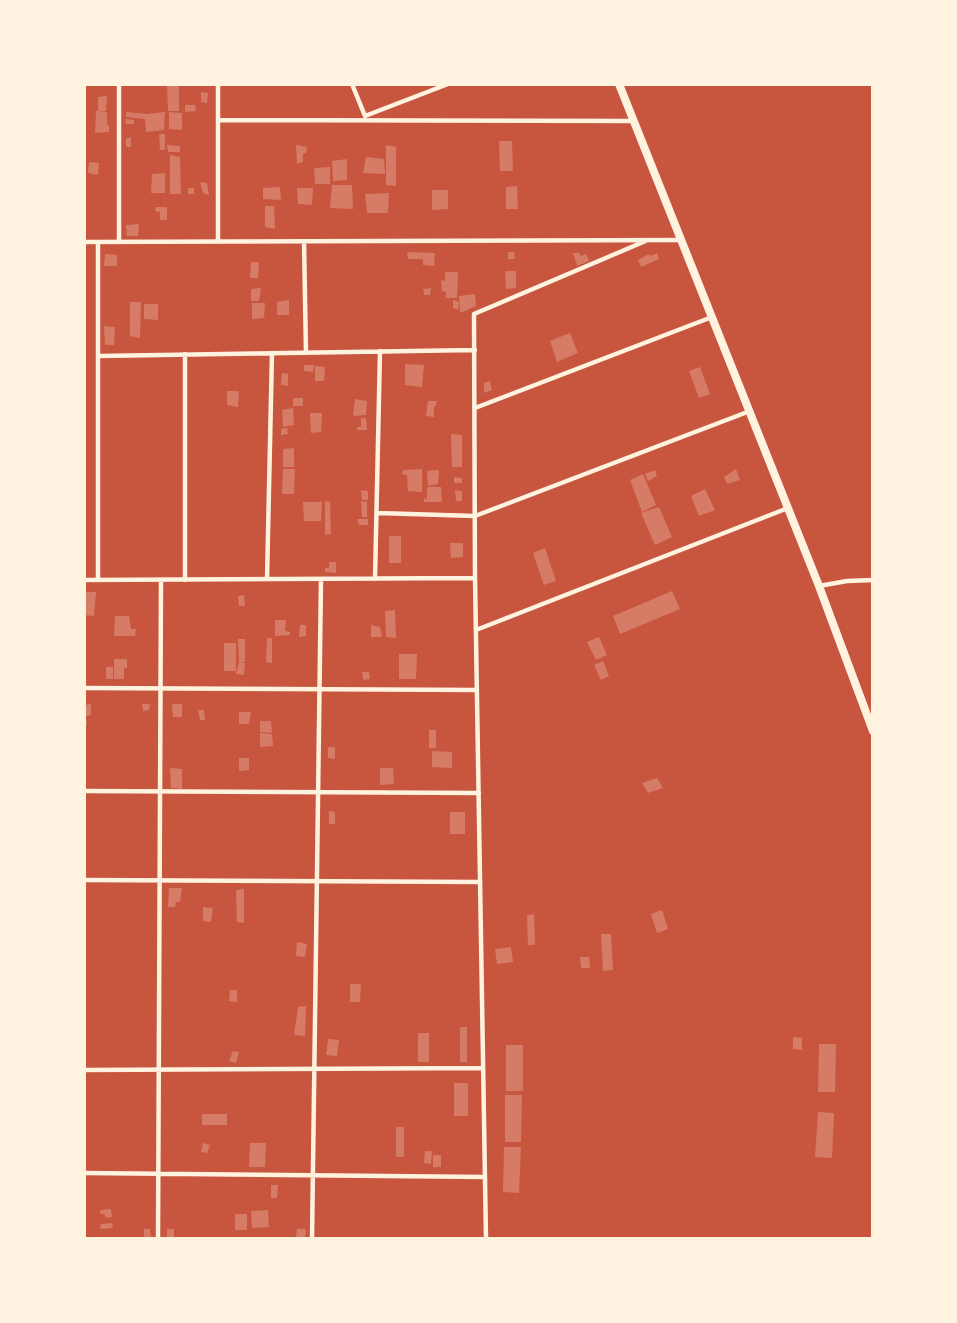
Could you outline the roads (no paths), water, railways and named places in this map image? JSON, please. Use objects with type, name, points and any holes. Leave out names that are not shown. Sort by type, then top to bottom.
[{"type":"main road","points":[[619,84],[819,586],[873,731]]},
{"type":"street","points":[[119,84],[119,242]]},
{"type":"street","points":[[218,84],[218,241]]},
{"type":"street","points":[[352,84],[365,116],[448,84]]},
{"type":"street","points":[[218,120],[634,121]]},
{"type":"street","points":[[486,1239],[475,578],[474,314],[648,240]]},
{"type":"street","points":[[84,242],[681,240]]},
{"type":"street","points":[[304,241],[306,352]]},
{"type":"street","points":[[98,242],[98,580]]},
{"type":"street","points":[[475,408],[712,317]]},
{"type":"street","points":[[98,356],[475,350]]},
{"type":"street","points":[[375,579],[380,351]]},
{"type":"street","points":[[267,579],[272,353]]},
{"type":"street","points":[[185,354],[185,579]]},
{"type":"street","points":[[377,513],[475,516],[750,411]]},
{"type":"street","points":[[476,630],[788,508]]},
{"type":"street","points":[[84,580],[475,578]]},
{"type":"street","points":[[312,1239],[321,579]]},
{"type":"street","points":[[158,1239],[161,580]]},
{"type":"street","points":[[819,586],[847,580],[873,580]]},
{"type":"street","points":[[84,688],[477,690]]},
{"type":"street","points":[[84,791],[478,793]]},
{"type":"street","points":[[84,880],[480,882]]},
{"type":"street","points":[[84,1070],[483,1068]]},
{"type":"street","points":[[84,1173],[484,1177]]}]
